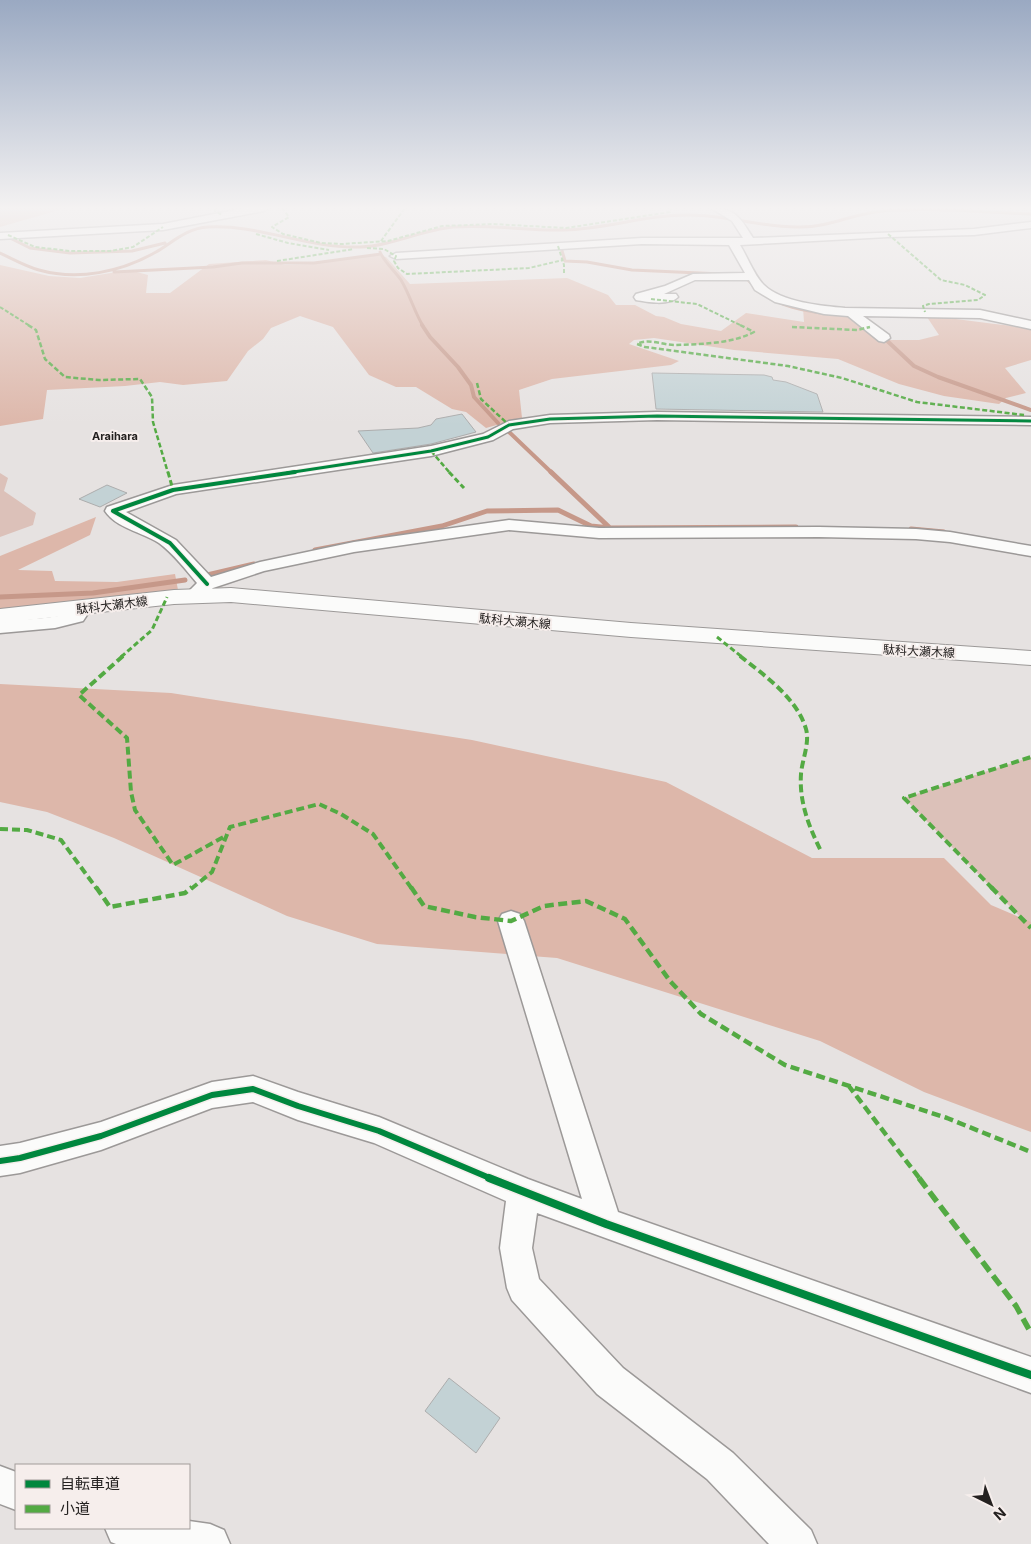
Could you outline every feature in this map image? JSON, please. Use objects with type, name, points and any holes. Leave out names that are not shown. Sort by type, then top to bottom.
[{"type":"main road","name":"駄科大瀬木線","points":[[0,616],[82,609],[201,589],[231,595],[486,619],[859,648],[1031,658]]},
{"type":"street","points":[[672,297],[651,298],[640,296],[669,289],[687,280]]},
{"type":"street","points":[[754,280],[764,292],[779,299],[824,310],[852,313],[925,312],[980,314],[1031,325]]},
{"type":"street","points":[[852,313],[884,338]]},
{"type":"street","points":[[1031,421],[657,416],[550,418],[509,425],[488,437],[431,451],[174,490],[113,511],[122,518],[165,539],[201,589],[260,567],[354,547],[509,525],[599,533],[820,532],[916,534],[950,537],[1031,551]]},
{"type":"street","points":[[0,628],[55,622],[76,617],[82,609]]},
{"type":"street","points":[[511,921],[606,1224]]},
{"type":"street","points":[[0,1161],[20,1158],[101,1136],[212,1095],[253,1089],[298,1106],[379,1131],[523,1193],[606,1224],[1031,1375]]},
{"type":"street","points":[[523,1193],[516,1248],[524,1288],[610,1381],[720,1466],[798,1544]]},
{"type":"street","points":[[0,1485],[15,1491]]},
{"type":"street","points":[[128,1529],[141,1533],[210,1544]]},
{"type":"shaded area","points":[[0,280],[147,280],[146,293],[170,293],[187,280],[406,280],[410,284],[572,280],[608,295],[616,305],[635,305],[656,316],[681,324],[721,331],[746,313],[804,322],[803,308],[851,314],[884,340],[919,340],[939,335],[925,314],[1031,329],[1031,360],[1005,368],[1026,393],[1006,398],[999,404],[944,396],[899,384],[838,359],[734,350],[654,338],[634,340],[629,344],[679,361],[671,365],[552,379],[519,390],[522,418],[486,428],[466,412],[452,409],[416,387],[396,387],[369,375],[333,327],[300,316],[271,328],[263,339],[248,351],[227,381],[183,385],[160,382],[125,386],[47,390],[43,419],[0,426]]},
{"type":"shaded area","points":[[0,473],[8,478],[4,491],[36,513],[33,525],[0,537]]},
{"type":"shaded area","points":[[96,517],[90,535],[18,570],[52,571],[55,581],[117,582],[175,574],[178,590],[0,610],[0,556]]},
{"type":"shaded area","points":[[0,684],[171,693],[472,740],[666,782],[812,858],[944,858],[991,905],[1031,922],[1031,1132],[924,1092],[820,1041],[557,958],[377,944],[287,916],[114,838],[47,812],[0,802]]},
{"type":"shaded area","points":[[1031,757],[1031,928],[904,798]]},
{"type":"building","points":[[652,373],[764,375],[772,377],[773,380],[786,382],[817,394],[823,412],[656,409]]},
{"type":"building","points":[[462,414],[476,432],[431,444],[373,453],[358,431],[418,428],[431,425],[436,419]]},
{"type":"building","points":[[107,485],[127,493],[100,507],[79,499]]},
{"type":"building","points":[[449,1378],[500,1418],[476,1453],[425,1411]]},
{"type":"waterway","points":[[401,280],[423,326]]},
{"type":"waterway","points":[[748,280],[768,297],[780,303],[818,313],[845,315]]},
{"type":"waterway","points":[[422,325],[430,337],[458,367],[471,385],[474,397],[498,423]]},
{"type":"waterway","points":[[882,336],[914,366],[938,377],[1031,410]]},
{"type":"waterway","points":[[508,431],[552,473]]},
{"type":"waterway","points":[[551,472],[610,528]]},
{"type":"waterway","points":[[315,550],[442,526],[487,511],[558,510],[591,526],[610,528]]},
{"type":"waterway","points":[[610,528],[796,527]]},
{"type":"waterway","points":[[911,529],[944,532]]},
{"type":"waterway","points":[[203,576],[254,564]]},
{"type":"waterway","points":[[0,597],[93,593],[185,580]]},
{"type":"marked path","points":[[925,312],[923,306],[929,304],[978,300],[985,295],[965,285],[941,280]]},
{"type":"marked path","points":[[651,299],[697,304],[754,332],[738,340],[673,345],[646,341],[637,344],[645,347],[788,366],[842,378],[917,402],[1024,415]]},
{"type":"marked path","points":[[0,307],[36,330],[45,359],[65,377],[99,380],[140,379],[152,397],[153,422],[173,490]]},
{"type":"marked path","points":[[792,327],[857,330],[870,327]]},
{"type":"marked path","points":[[477,383],[481,399],[509,425]]},
{"type":"marked path","points":[[431,451],[464,488]]},
{"type":"marked path","points":[[167,597],[152,630],[79,695],[127,738],[131,792],[135,810],[173,865],[227,835]]},
{"type":"marked path","points":[[717,637],[781,691],[801,716],[807,734],[801,774],[801,795],[808,823],[821,851]]},
{"type":"marked path","points":[[1031,757],[904,798],[1031,928]]},
{"type":"marked path","points":[[0,829],[27,830],[61,840],[110,907],[185,893],[212,872],[230,827],[319,804],[341,814],[373,834],[424,906],[475,917],[511,921],[544,906],[586,901],[625,919],[670,981],[701,1014],[785,1065],[947,1118],[1031,1152]]},
{"type":"marked path","points":[[848,1085],[1016,1306],[1031,1333]]},
{"type":"cycle path","points":[[207,584],[170,543],[113,511],[173,490],[431,451],[488,437],[509,425],[550,419],[657,416],[1031,421]]},
{"type":"cycle path","points":[[0,1161],[20,1158],[101,1136],[212,1095],[253,1089],[298,1106],[379,1131],[523,1193],[606,1224],[1031,1375]]},
{"type":"district","name":"Araihara","points":[[115,436]]}]
